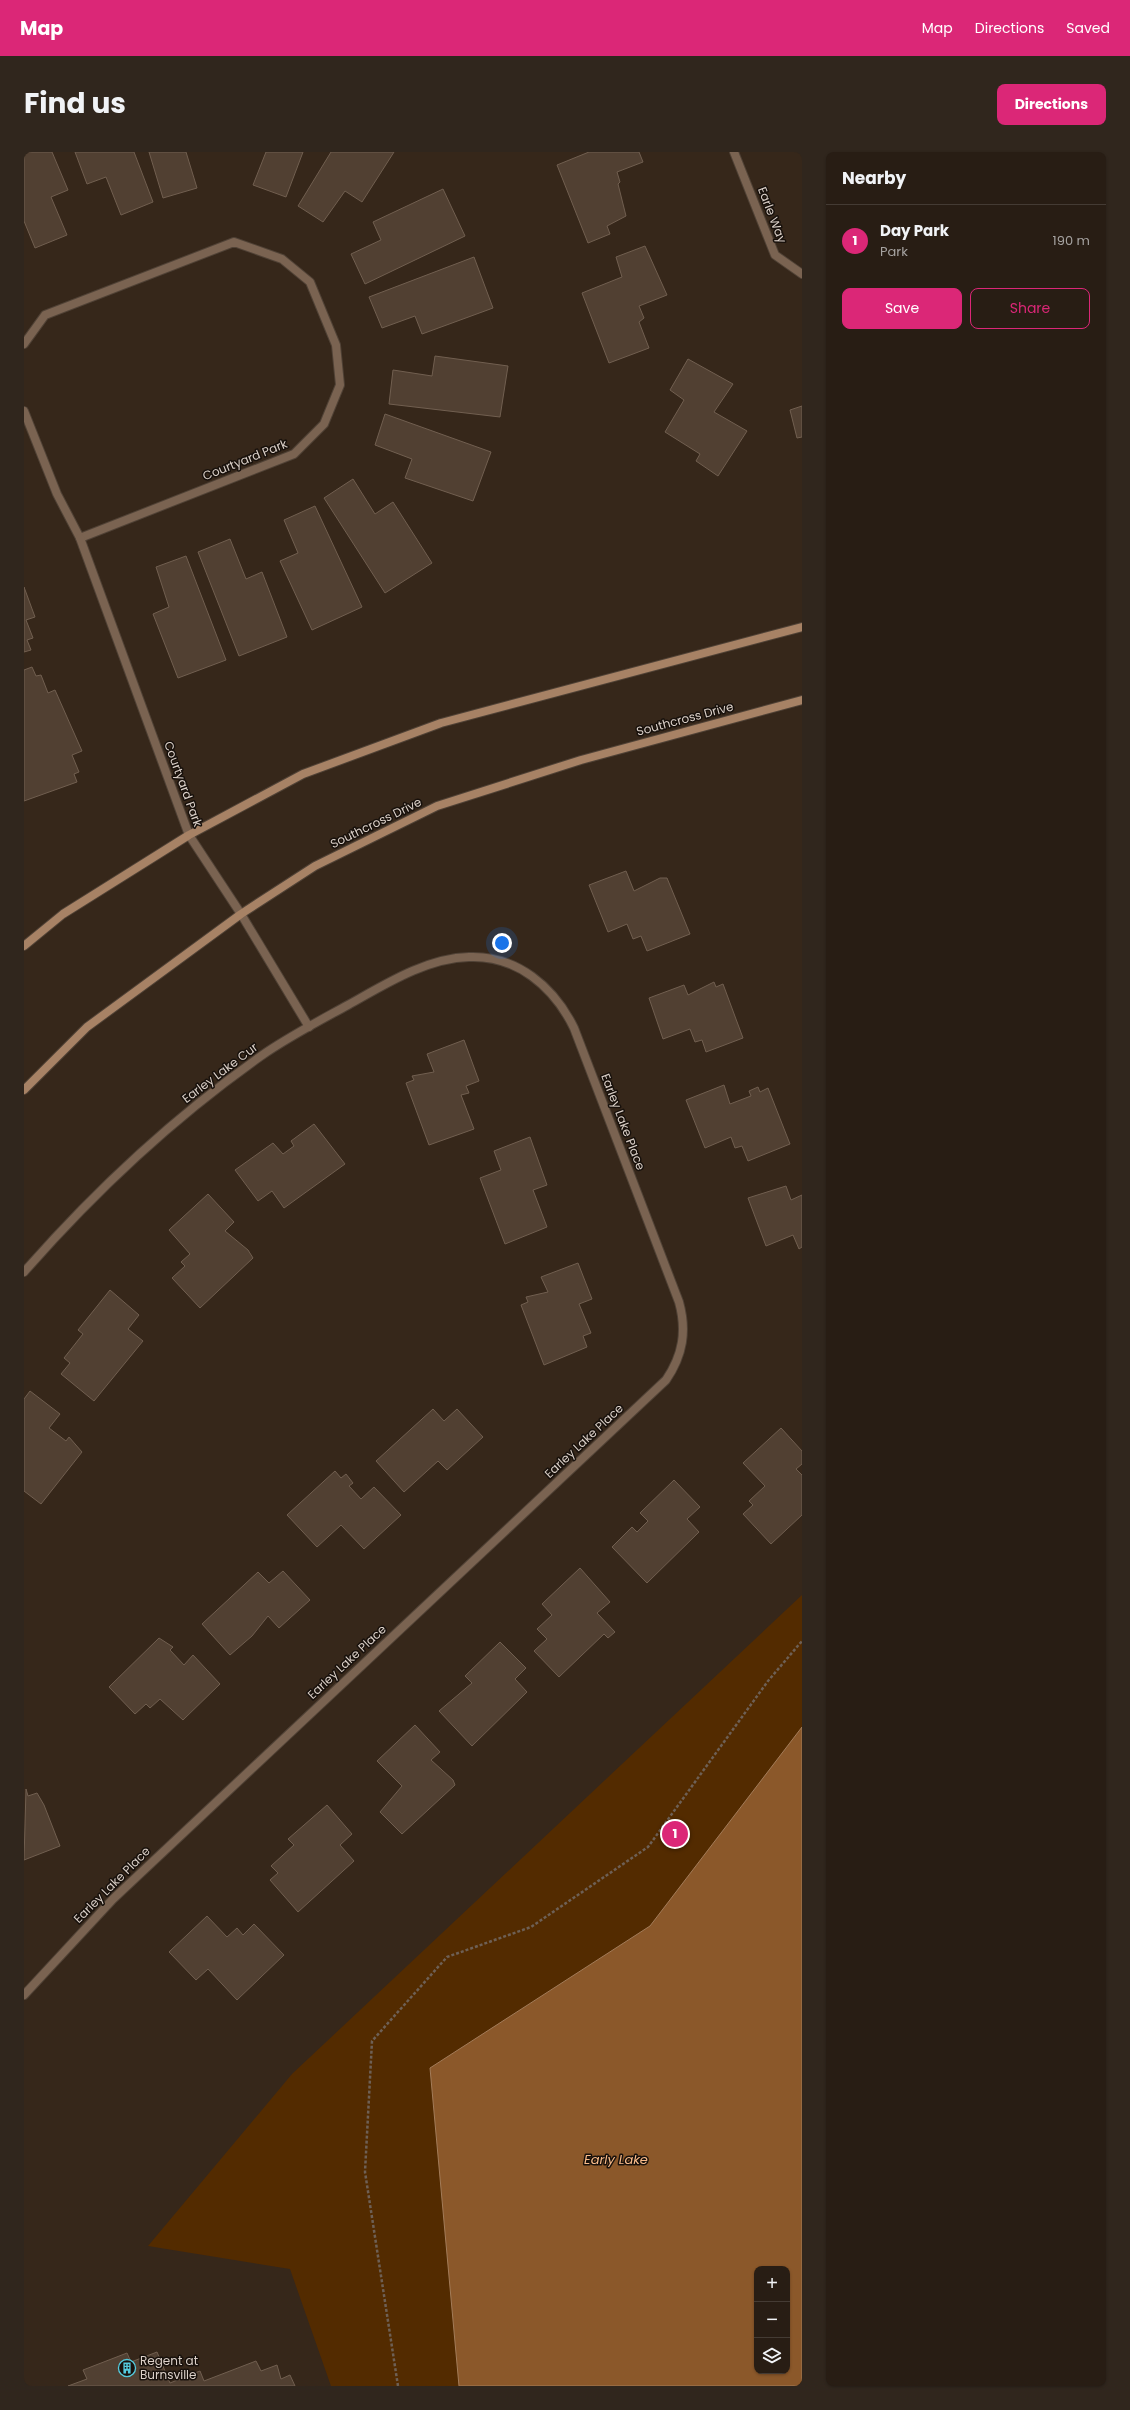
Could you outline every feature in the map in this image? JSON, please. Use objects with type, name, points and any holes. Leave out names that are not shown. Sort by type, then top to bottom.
[{"type":"street","name":"Earle Way","points":[[734,152],[775,255],[802,274]]},
{"type":"street","name":"Courtyard Park","points":[[24,344],[45,315],[234,242],[282,259],[310,282],[336,345],[340,385],[324,424],[294,454],[80,538]]},
{"type":"street","name":"Courtyard Park","points":[[24,410],[58,494],[80,538],[189,835],[241,914]]},
{"type":"street","points":[[24,946],[63,914],[189,835],[303,774],[441,723],[802,627]]},
{"type":"street","name":"Southcross Drive","points":[[24,1090],[87,1027],[241,914],[314,866],[437,806],[581,760],[802,700]]},
{"type":"street","points":[[241,914],[309,1027]]},
{"type":"street","name":"Earley Lake Place","points":[[24,1995],[113,1899],[666,1380],[678,1360],[684,1337],[678,1302],[574,1028],[564,1008],[550,990],[533,976],[514,966],[492,959],[469,957],[448,960],[425,966],[373,991],[309,1027]]},
{"type":"street","name":"Earley Lake Cur","points":[[24,1272],[99,1192],[170,1125],[263,1055],[309,1027]]},
{"type":"path","points":[[398,2386],[365,2172],[372,2041],[447,1957],[531,1927],[648,1847],[768,1681],[802,1641]]},
{"type":"shaded area","points":[[802,1595],[802,2386],[331,2386],[290,2269],[148,2246],[292,2074]]},
{"type":"water","name":"Early Lake","points":[[802,1727],[802,2386],[459,2386],[430,2068],[650,1926]]},
{"type":"building","points":[[24,152],[52,152],[68,190],[51,197],[67,235],[35,248],[24,221]]},
{"type":"building","points":[[75,152],[134,152],[153,202],[121,215],[106,177],[87,184]]},
{"type":"building","points":[[149,152],[186,152],[197,188],[163,198]]},
{"type":"building","points":[[266,152],[303,152],[286,197],[253,185]]},
{"type":"building","points":[[331,152],[394,152],[362,202],[345,191],[323,222],[298,206]]},
{"type":"building","points":[[589,152],[639,152],[643,162],[617,172],[620,182],[618,184],[626,216],[607,226],[610,234],[588,243],[557,165]]},
{"type":"building","points":[[443,189],[465,236],[365,284],[351,254],[381,240],[373,222]]},
{"type":"building","points":[[645,246],[667,295],[639,306],[644,318],[639,322],[649,348],[609,363],[582,293],[622,277],[616,257]]},
{"type":"building","points":[[474,257],[493,308],[422,334],[415,316],[382,328],[369,297]]},
{"type":"building","points":[[435,356],[508,366],[500,417],[389,404],[393,370],[432,376]]},
{"type":"building","points":[[688,359],[733,384],[714,412],[747,431],[718,476],[696,461],[700,454],[665,432],[684,400],[670,390]]},
{"type":"building","points":[[802,406],[802,437],[797,438],[790,410]]},
{"type":"building","points":[[385,414],[491,452],[473,501],[405,478],[412,459],[375,445]]},
{"type":"building","points":[[353,479],[375,514],[393,502],[432,563],[385,593],[324,498]]},
{"type":"building","points":[[315,506],[362,607],[312,630],[280,561],[298,553],[284,520]]},
{"type":"building","points":[[230,539],[246,579],[262,572],[287,637],[239,656],[198,552]]},
{"type":"building","points":[[186,556],[226,660],[178,678],[153,614],[169,607],[156,567]]},
{"type":"building","points":[[24,587],[35,617],[26,620],[33,638],[27,640],[31,650],[24,652]]},
{"type":"building","points":[[32,667],[36,676],[41,675],[48,693],[55,690],[82,751],[72,755],[79,772],[74,774],[77,782],[24,801],[24,670]]},
{"type":"building","points":[[626,871],[634,891],[660,878],[667,878],[690,934],[647,951],[641,936],[633,939],[627,924],[608,932],[589,885]]},
{"type":"building","points":[[714,982],[716,987],[723,984],[743,1038],[706,1052],[702,1040],[695,1042],[690,1029],[663,1039],[649,998],[684,985],[688,995]]},
{"type":"building","points":[[464,1040],[479,1081],[466,1086],[469,1093],[461,1095],[474,1129],[429,1145],[406,1083],[414,1080],[412,1076],[434,1072],[427,1054]]},
{"type":"building","points":[[724,1085],[730,1104],[751,1096],[749,1091],[758,1087],[760,1092],[768,1088],[790,1144],[748,1161],[742,1146],[735,1148],[731,1137],[705,1148],[686,1100]]},
{"type":"building","points":[[314,1124],[345,1164],[284,1208],[272,1191],[258,1201],[235,1170],[273,1143],[283,1154],[294,1146],[291,1141]]},
{"type":"building","points":[[530,1137],[547,1185],[533,1190],[547,1227],[505,1244],[480,1178],[501,1170],[494,1151]]},
{"type":"building","points":[[786,1186],[791,1200],[802,1195],[802,1247],[799,1249],[793,1235],[766,1246],[748,1198]]},
{"type":"building","points":[[208,1194],[234,1222],[225,1231],[248,1250],[253,1258],[200,1308],[172,1278],[185,1266],[181,1262],[190,1254],[169,1230]]},
{"type":"building","points":[[578,1263],[592,1299],[579,1304],[591,1333],[583,1336],[587,1347],[544,1365],[521,1305],[528,1302],[526,1297],[548,1292],[541,1277]]},
{"type":"building","points":[[110,1290],[139,1315],[128,1329],[143,1341],[94,1401],[61,1374],[70,1363],[64,1358],[83,1334],[78,1330]]},
{"type":"building","points":[[30,1391],[60,1414],[49,1428],[66,1441],[69,1437],[82,1452],[41,1504],[24,1491],[24,1399]]},
{"type":"building","points":[[433,1409],[444,1421],[457,1409],[483,1437],[447,1470],[438,1461],[404,1492],[376,1461]]},
{"type":"building","points":[[781,1428],[802,1451],[802,1464],[796,1469],[802,1475],[802,1515],[771,1544],[743,1514],[753,1505],[749,1501],[765,1486],[743,1463]]},
{"type":"building","points":[[335,1471],[341,1478],[346,1474],[353,1483],[349,1486],[361,1499],[374,1487],[401,1515],[364,1549],[341,1525],[317,1547],[287,1515]]},
{"type":"building","points":[[674,1480],[700,1507],[687,1519],[699,1532],[647,1583],[612,1547],[632,1527],[637,1532],[648,1521],[640,1513]]},
{"type":"building","points":[[580,1568],[610,1602],[597,1613],[615,1632],[608,1638],[604,1634],[559,1677],[534,1651],[547,1639],[537,1629],[552,1615],[542,1604]]},
{"type":"building","points":[[283,1571],[310,1600],[279,1628],[268,1616],[252,1636],[230,1655],[202,1624],[258,1572],[269,1583]]},
{"type":"building","points":[[159,1638],[173,1647],[170,1650],[184,1665],[193,1655],[220,1684],[183,1720],[160,1699],[150,1708],[146,1704],[135,1714],[109,1687]]},
{"type":"building","points":[[500,1642],[526,1668],[515,1679],[527,1692],[472,1746],[439,1711],[472,1683],[465,1676]]},
{"type":"building","points":[[415,1725],[440,1752],[431,1760],[453,1780],[455,1785],[402,1834],[380,1812],[402,1786],[377,1761]]},
{"type":"building","points":[[26,1789],[28,1796],[37,1793],[44,1805],[60,1846],[24,1860]]},
{"type":"building","points":[[327,1805],[352,1834],[340,1845],[354,1861],[298,1912],[270,1880],[278,1873],[271,1866],[294,1845],[288,1839]]},
{"type":"building","points":[[207,1916],[227,1937],[237,1928],[243,1935],[254,1924],[284,1955],[237,2000],[208,1969],[196,1980],[169,1952]]},
{"type":"building","name":"Regent at Burnsville","points":[[157,2352],[170,2383],[200,2371],[204,2381],[256,2361],[261,2371],[277,2365],[281,2379],[290,2375],[295,2386],[68,2386],[87,2379],[83,2370],[127,2353],[131,2362]]},
{"type":"place","name":"Day Park","points":[[675,1834]]},
{"type":"place","name":"Regent at Burnsville","points":[[127,2368]]}]
